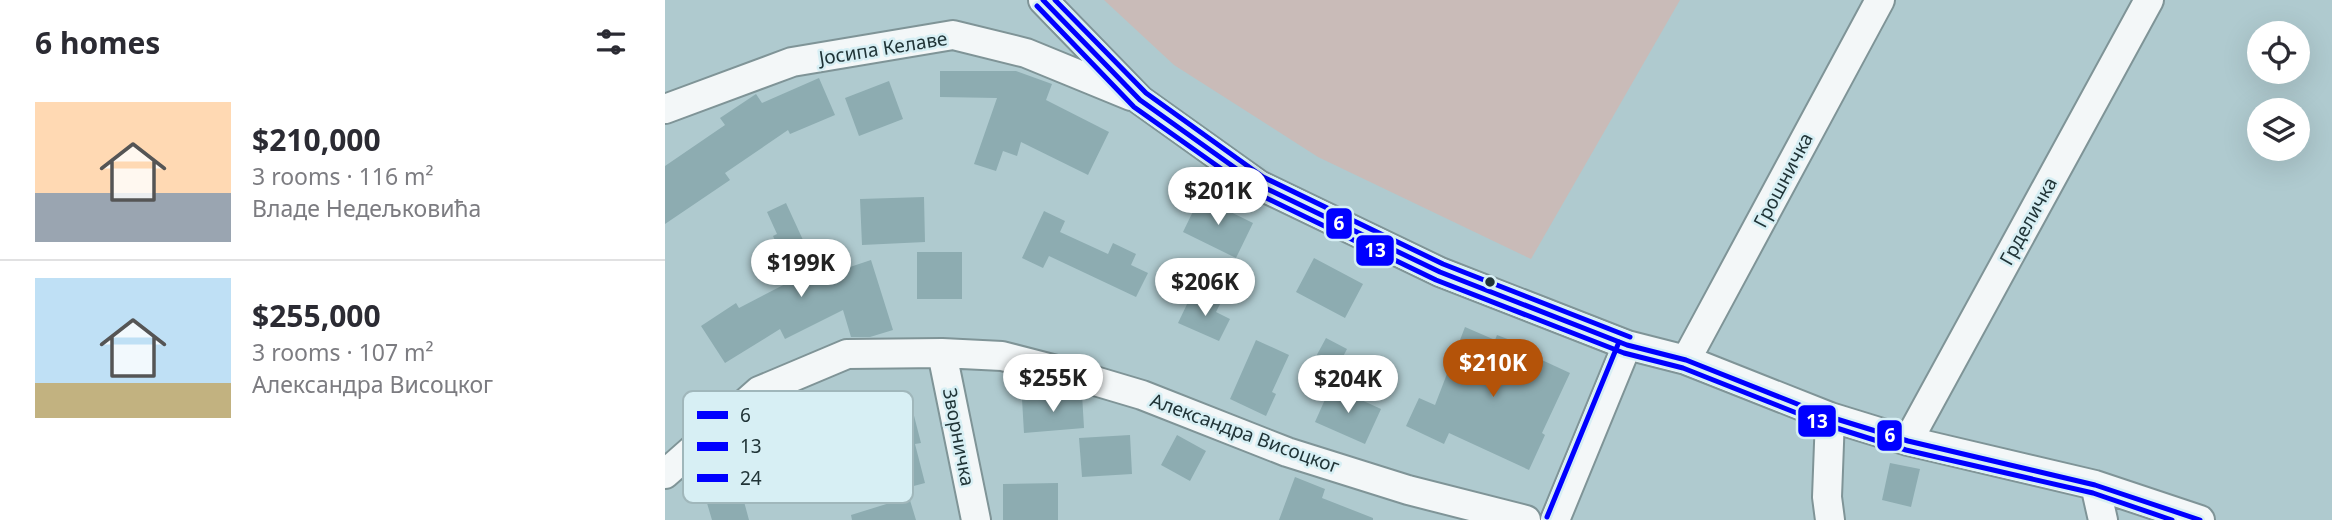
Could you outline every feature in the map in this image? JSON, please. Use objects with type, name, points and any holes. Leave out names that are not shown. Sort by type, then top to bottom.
[{"type":"street","points":[[1043,0],[1140,100],[1259,185],[1440,272],[1627,345],[1686,360],[1830,417],[1908,442],[2095,485],[2200,520]]},
{"type":"street","name":"Грошничка","points":[[1686,360],[1880,0]]},
{"type":"street","name":"Грделичка","points":[[1908,442],[2148,0]]},
{"type":"street","name":"Јосипа Келаве","points":[[665,109],[792,62],[953,35],[1026,53],[1140,100]]},
{"type":"street","points":[[1555,520],[1627,345]]},
{"type":"street","name":"Александра Висоцког","points":[[759,391],[847,354],[942,353],[1002,356],[1142,395],[1287,452],[1408,490],[1526,520]]},
{"type":"street","name":"Зворничка","points":[[942,353],[976,520]]},
{"type":"street","points":[[1830,417],[1827,497],[1830,520]]},
{"type":"street","name":"Александра Висоцког","points":[[665,474],[683,458]]},
{"type":"street","points":[[2095,485],[2103,520]]},
{"type":"shaded area","points":[[1104,0],[1680,0],[1531,259],[1318,157],[1174,65]]},
{"type":"building","points":[[940,71],[1016,71],[1052,84],[1046,100],[1109,132],[1088,175],[1021,142],[1017,156],[1003,151],[996,171],[974,164],[997,98],[940,97]]},
{"type":"building","points":[[819,78],[835,115],[790,134],[788,130],[725,173],[730,180],[665,224],[665,166],[725,125],[720,118],[756,94],[762,103]]},
{"type":"building","points":[[889,81],[903,119],[859,136],[845,98]]},
{"type":"building","points":[[924,197],[925,242],[862,245],[860,199]]},
{"type":"building","points":[[1200,197],[1253,223],[1236,258],[1183,232]]},
{"type":"building","points":[[786,203],[820,277],[871,260],[893,330],[870,337],[851,337],[843,310],[785,339],[780,329],[725,363],[701,326],[736,303],[739,308],[793,280],[773,236],[777,234],[767,212]]},
{"type":"building","points":[[1044,211],[1065,221],[1060,232],[1108,254],[1113,243],[1136,254],[1131,265],[1148,273],[1136,297],[1049,256],[1043,268],[1022,258]]},
{"type":"building","points":[[917,252],[962,252],[962,299],[917,299]]},
{"type":"building","points":[[1314,258],[1363,284],[1345,318],[1296,292]]},
{"type":"building","points":[[1201,296],[1220,304],[1216,312],[1230,319],[1219,341],[1178,323],[1189,300],[1198,304]]},
{"type":"building","points":[[1465,327],[1495,340],[1497,335],[1518,343],[1516,348],[1570,373],[1542,433],[1545,435],[1529,470],[1449,433],[1444,444],[1406,426],[1419,398],[1435,405]]},
{"type":"building","points":[[1326,338],[1347,349],[1334,374],[1313,362]]},
{"type":"building","points":[[1256,340],[1289,355],[1272,392],[1276,394],[1266,416],[1230,399]]},
{"type":"building","points":[[1331,386],[1381,409],[1365,444],[1315,422]]},
{"type":"building","points":[[1082,394],[1084,428],[1024,433],[1022,399]]},
{"type":"building","points":[[913,412],[921,443],[915,444],[925,483],[913,486]]},
{"type":"building","points":[[1130,435],[1132,474],[1082,477],[1079,438]]},
{"type":"building","points":[[1177,435],[1206,451],[1190,481],[1161,465]]},
{"type":"building","points":[[1890,463],[1920,469],[1911,507],[1882,500]]},
{"type":"building","points":[[1295,477],[1325,489],[1322,498],[1373,520],[1279,520]]},
{"type":"building","points":[[1058,483],[1058,520],[1003,520],[1003,484]]},
{"type":"building","points":[[707,503],[744,503],[749,520],[712,520]]},
{"type":"building","points":[[890,503],[911,503],[916,520],[852,520],[851,515]]},
{"type":"transit line","name":"6","points":[[1043,0],[1140,100],[1259,185],[1440,272],[1627,345],[1686,360],[1830,417],[1908,441],[2095,485],[2200,520]]},
{"type":"transit line","name":"24","points":[[1055,0],[1146,93],[1263,177],[1443,264],[1630,337]]},
{"type":"transit line","name":"13","points":[[1037,6],[1134,107],[1254,192],[1436,280],[1624,353],[1683,368],[1827,425],[1906,450],[2093,493],[2172,520]]},
{"type":"transit line","name":"24","points":[[1547,517],[1619,342]]}]
